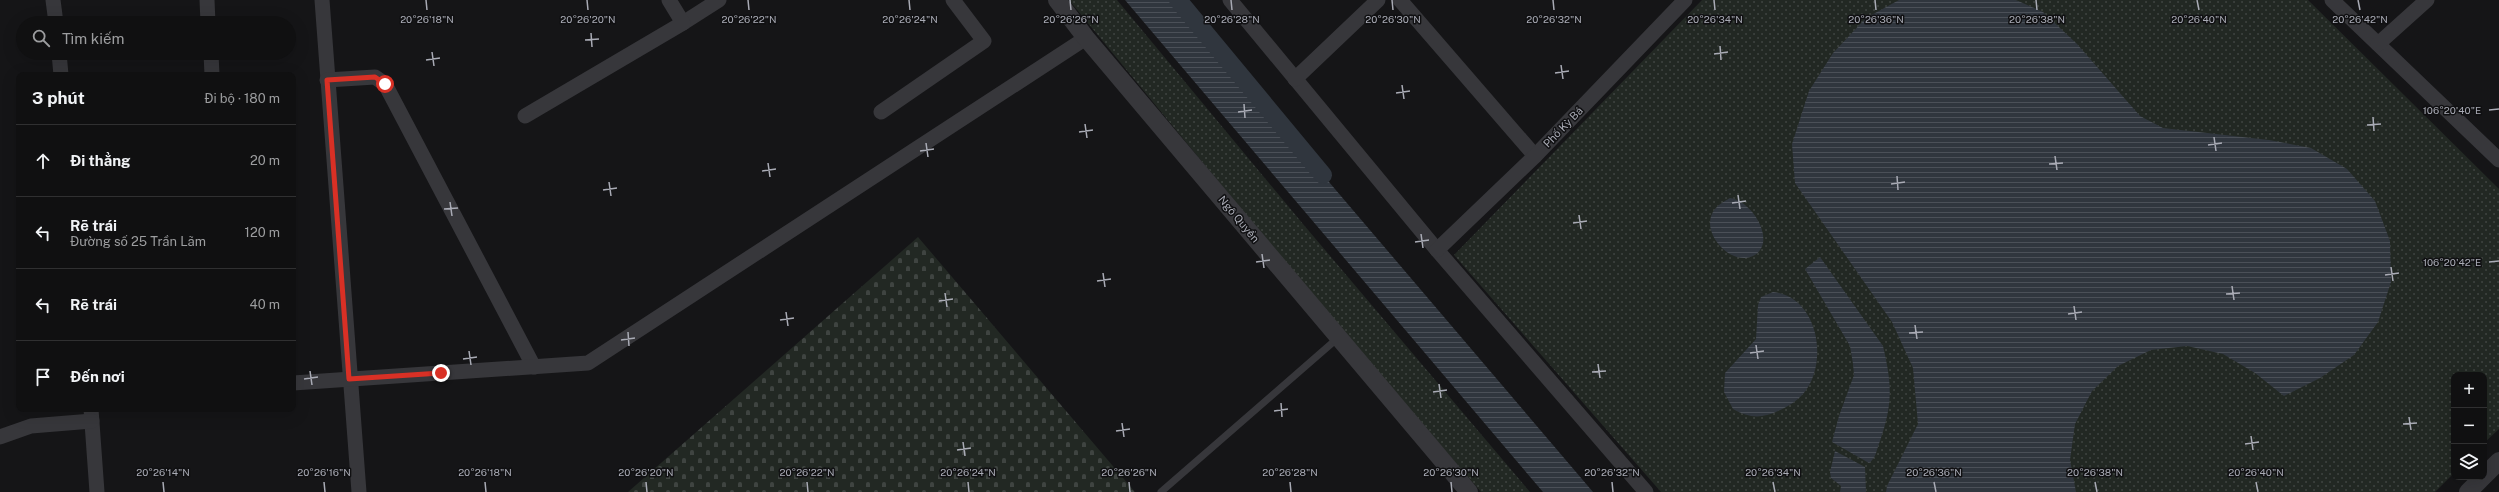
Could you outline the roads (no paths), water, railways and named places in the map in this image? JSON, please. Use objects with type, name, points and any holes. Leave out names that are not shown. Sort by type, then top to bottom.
[{"type":"street","points":[[53,0],[55,16]]},
{"type":"street","points":[[206,0],[207,16]]},
{"type":"street","points":[[322,0],[358,492]]},
{"type":"street","points":[[669,0],[683,22]]},
{"type":"street","points":[[525,116],[719,0]]},
{"type":"street","points":[[881,112],[984,41],[953,0]]},
{"type":"street","name":"Ngô Quyền","points":[[1057,0],[1086,38],[1469,492]]},
{"type":"street","points":[[1230,0],[1437,250],[1646,492]]},
{"type":"street","points":[[1295,79],[1378,0]]},
{"type":"street","points":[[1400,0],[1535,156]]},
{"type":"street","name":"Phố Kỳ Bá","points":[[1437,250],[1535,156],[1685,0]]},
{"type":"street","points":[[2332,0],[2499,160]]},
{"type":"street","points":[[2378,44],[2426,0]]},
{"type":"street","points":[[296,383],[588,363],[1086,38]]},
{"type":"street","points":[[59,60],[61,72]]},
{"type":"street","points":[[211,60],[212,72]]},
{"type":"street","points":[[327,80],[375,77],[385,84],[534,366]]},
{"type":"street","points":[[0,438],[31,426],[91,415],[97,492]]},
{"type":"street","points":[[2487,474],[2499,462]]},
{"type":"street","points":[[2468,492],[2481,480]]},
{"type":"lane","points":[[1161,492],[1339,337]]},
{"type":"waterway","points":[[1178,0],[1323,175]]}]
